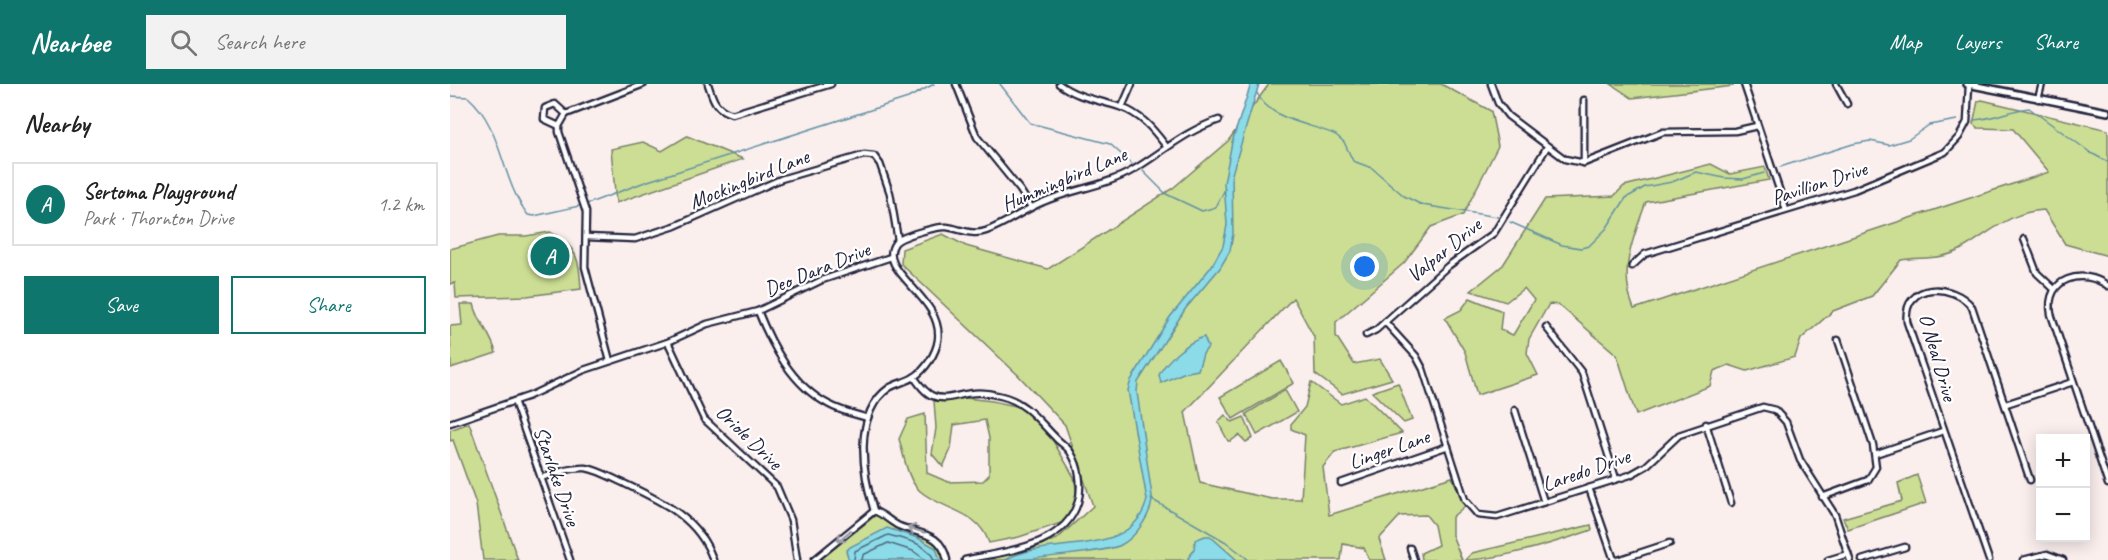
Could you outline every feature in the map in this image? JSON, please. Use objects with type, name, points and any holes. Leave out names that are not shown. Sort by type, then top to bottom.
[{"type":"street","points":[[559,126],[566,114],[644,84]]},
{"type":"street","points":[[708,84],[714,103],[723,112],[732,114],[831,84]]},
{"type":"street","points":[[956,84],[977,138],[1020,190],[1031,207]]},
{"type":"street","points":[[1059,84],[1081,96],[1122,108],[1143,119],[1166,146]]},
{"type":"street","points":[[1122,108],[1132,84]]},
{"type":"street","points":[[1491,84],[1498,103],[1508,116],[1565,159],[1584,164],[1663,132],[1735,131],[1757,126]]},
{"type":"street","points":[[1744,84],[1786,210]]},
{"type":"street","points":[[1836,84],[1847,104]]},
{"type":"street","points":[[1968,84],[2108,112]]},
{"type":"street","name":"Pavillion Drive","points":[[1632,266],[1645,254],[1879,181],[1906,166],[1945,152],[1959,137],[1966,122],[1968,84]]},
{"type":"street","points":[[2038,99],[2042,84]]},
{"type":"street","points":[[1584,100],[1584,164]]},
{"type":"street","points":[[566,114],[555,104],[544,108],[544,119],[559,126],[586,210],[585,267],[610,361]]},
{"type":"street","name":"Hummingbird Lane","points":[[898,240],[942,227],[981,233],[1031,207],[1119,177],[1193,130],[1219,120]]},
{"type":"street","name":"Valpar Drive","points":[[1366,335],[1386,322],[1448,266],[1494,233],[1547,147]]},
{"type":"street","name":"Mockingbird Lane","points":[[586,237],[635,239],[675,226],[781,179],[864,155],[874,156],[882,169],[894,206],[898,240]]},
{"type":"street","points":[[2024,239],[2037,273],[2054,289]]},
{"type":"street","points":[[891,257],[898,240]]},
{"type":"street","name":"Deo Dara Drive","points":[[450,423],[514,402],[610,361],[668,342],[707,324],[758,311],[822,280],[891,257],[894,267],[928,304],[938,323],[938,339],[934,353],[914,377],[899,382],[881,396],[868,418],[862,461],[874,512]]},
{"type":"street","points":[[2108,286],[2091,278],[2078,276],[2064,280],[2054,289],[2049,303],[2050,314],[2108,484]]},
{"type":"street","name":"O Neal Drive","points":[[1989,560],[1907,322],[1908,304],[1923,291],[1956,293],[1972,306],[2030,480]]},
{"type":"street","points":[[758,311],[777,353],[812,393],[837,408],[868,418]]},
{"type":"street","name":"Laredo Drive","points":[[1386,322],[1419,360],[1465,500],[1478,515],[1497,517],[1616,479],[1646,466],[1679,435],[1757,408],[1775,410],[1786,422],[1800,460],[1835,515],[1850,560]]},
{"type":"street","points":[[1546,327],[1582,373],[1616,479]]},
{"type":"street","points":[[1822,497],[1868,480],[1876,467],[1875,454],[1838,340]]},
{"type":"street","name":"Oriole Drive","points":[[668,342],[704,418],[777,487],[791,520],[797,560]]},
{"type":"street","points":[[914,377],[920,386],[934,397],[948,398],[973,393],[1001,396],[1017,402],[1035,415],[1071,451],[1077,465],[1080,483],[1079,499],[1069,519],[1057,532],[1047,539],[965,560]]},
{"type":"street","points":[[2006,404],[2073,382]]},
{"type":"street","name":"Starlake Drive","points":[[514,402],[570,560]]},
{"type":"street","points":[[1515,410],[1544,502]]},
{"type":"street","points":[[1706,424],[1731,503]]},
{"type":"street","points":[[1875,454],[1943,431]]},
{"type":"street","name":"Linger Lane","points":[[1341,483],[1448,446]]},
{"type":"street","points":[[541,478],[566,470],[584,468],[648,495],[685,517],[697,529],[713,560]]},
{"type":"street","points":[[1589,488],[1616,560],[1670,543]]},
{"type":"street","points":[[814,560],[874,512],[899,525],[929,534],[939,541],[947,560]]},
{"type":"street","points":[[1862,560],[1905,546]]},
{"type":"street","points":[[1410,548],[1414,560]]},
{"type":"street","points":[[1828,560],[1848,554]]},
{"type":"street","points":[[2023,560],[2047,554],[2063,560]]},
{"type":"green space","points":[[1269,84],[1441,84],[1491,111],[1498,146],[1463,215],[1431,227],[1404,263],[1336,322],[1336,336],[1354,364],[1380,359],[1392,379],[1342,394],[1315,374],[1314,337],[1293,298],[1185,412],[1200,483],[1272,499],[1301,499],[1305,435],[1291,429],[1291,424],[1305,407],[1311,382],[1341,404],[1365,396],[1402,433],[1335,452],[1323,467],[1329,515],[1452,477],[1465,506],[1452,517],[1452,535],[1462,560],[1422,560],[1421,553],[1438,545],[1434,525],[1426,515],[1400,516],[1379,539],[1386,560],[1369,560],[1364,548],[1343,544],[1341,560],[988,560],[1057,539],[1093,506],[1065,425],[1018,375],[901,264],[902,249],[943,234],[966,246],[1048,269],[1173,188],[1228,141]]},
{"type":"green space","points":[[1611,84],[1733,84],[1733,86],[1632,98]]},
{"type":"green space","points":[[1982,100],[2108,130],[2108,256],[2065,244],[2044,210],[2021,214],[1953,253],[1939,257],[1901,260],[1872,296],[1833,311],[1801,339],[1795,357],[1747,371],[1729,365],[1714,371],[1710,386],[1636,415],[1617,355],[1559,305],[1549,304],[1529,339],[1527,353],[1538,375],[1477,395],[1465,352],[1445,318],[1461,310],[1470,298],[1502,311],[1500,330],[1513,335],[1534,300],[1524,288],[1506,302],[1471,291],[1503,265],[1545,199],[1614,196],[1624,186],[1711,164],[1730,174],[1765,167],[1769,180],[1646,202],[1632,242],[1627,268],[1629,295],[1634,309],[2049,172],[2013,129],[1978,128],[1973,124],[1978,101]]},
{"type":"green space","points":[[687,136],[743,159],[616,203],[611,149],[643,142],[662,151]]},
{"type":"green space","points":[[550,232],[572,249],[578,262],[581,289],[527,296],[456,298],[455,283],[450,284],[450,249],[498,236],[526,236]]},
{"type":"green space","points":[[460,304],[474,304],[496,353],[451,368],[450,326],[462,325]]},
{"type":"green space","points":[[1281,361],[1294,383],[1233,419],[1220,397]]},
{"type":"green space","points":[[1398,383],[1412,420],[1404,423],[1372,392]]},
{"type":"green space","points":[[1285,390],[1297,412],[1257,435],[1246,414]]},
{"type":"green space","points":[[965,398],[1030,409],[1052,439],[1074,477],[1079,505],[1067,521],[1019,537],[989,543],[977,523],[920,491],[909,474],[899,439],[908,419],[925,414],[927,473],[948,482],[983,481],[989,475],[989,438],[985,420],[954,425],[951,449],[943,467],[932,454],[936,428],[934,401]]},
{"type":"green space","points":[[1225,415],[1232,422],[1244,417],[1253,438],[1246,442],[1239,435],[1228,441],[1218,422]]},
{"type":"green space","points":[[469,423],[518,560],[483,560],[476,504],[453,440],[450,441],[450,430]]},
{"type":"green space","points":[[1917,475],[1926,503],[1848,529],[1843,518],[1902,501],[1898,483]]},
{"type":"green space","points":[[877,514],[897,527],[933,541],[942,551],[944,560],[820,560]]},
{"type":"green space","points":[[1591,525],[1592,530],[1529,550],[1496,557],[1465,560],[1472,553]]},
{"type":"water","points":[[1251,84],[1259,84],[1232,174],[1233,234],[1230,251],[1220,268],[1186,308],[1138,382],[1137,392],[1152,496],[1147,517],[1127,541],[1113,548],[1005,560],[1024,552],[1108,538],[1125,531],[1138,519],[1147,500],[1128,390],[1131,380],[1170,317],[1211,267],[1223,246],[1227,225],[1224,183],[1232,142]]},
{"type":"water","points":[[1204,337],[1208,347],[1198,370],[1183,373],[1161,383],[1159,375],[1166,364],[1185,347]]},
{"type":"water","points":[[887,528],[918,538],[936,548],[940,560],[849,560],[846,551],[850,547]]},
{"type":"water","points":[[1210,536],[1237,560],[1187,560],[1194,550],[1195,540]]},
{"type":"waterway","points":[[587,204],[645,182],[908,98],[934,84]]},
{"type":"waterway","points":[[1000,84],[1030,123],[1110,144],[1132,164]]},
{"type":"waterway","points":[[1257,93],[1271,110],[1336,135],[1344,142],[1353,161],[1372,168],[1404,196],[1422,205],[1498,217]]},
{"type":"waterway","points":[[450,96],[468,97],[479,109],[495,138],[512,186],[528,215],[534,216],[579,206]]},
{"type":"waterway","points":[[1974,120],[2029,108],[2091,153],[2108,162]]},
{"type":"waterway","points":[[1780,167],[1853,144],[1870,141],[1889,145],[1909,139],[1929,125],[1957,120]]},
{"type":"waterway","points":[[1143,171],[1166,194],[1202,211],[1216,207],[1225,189]]},
{"type":"waterway","points":[[1510,222],[1562,245],[1581,248],[1589,246],[1606,229],[1626,198],[1645,187],[1672,182],[1696,172],[1724,178],[1743,179],[1764,173]]},
{"type":"waterway","points":[[1151,499],[1226,542],[1249,560]]},
{"type":"place","name":"Sertoma Playground","points":[[550,256]]}]
